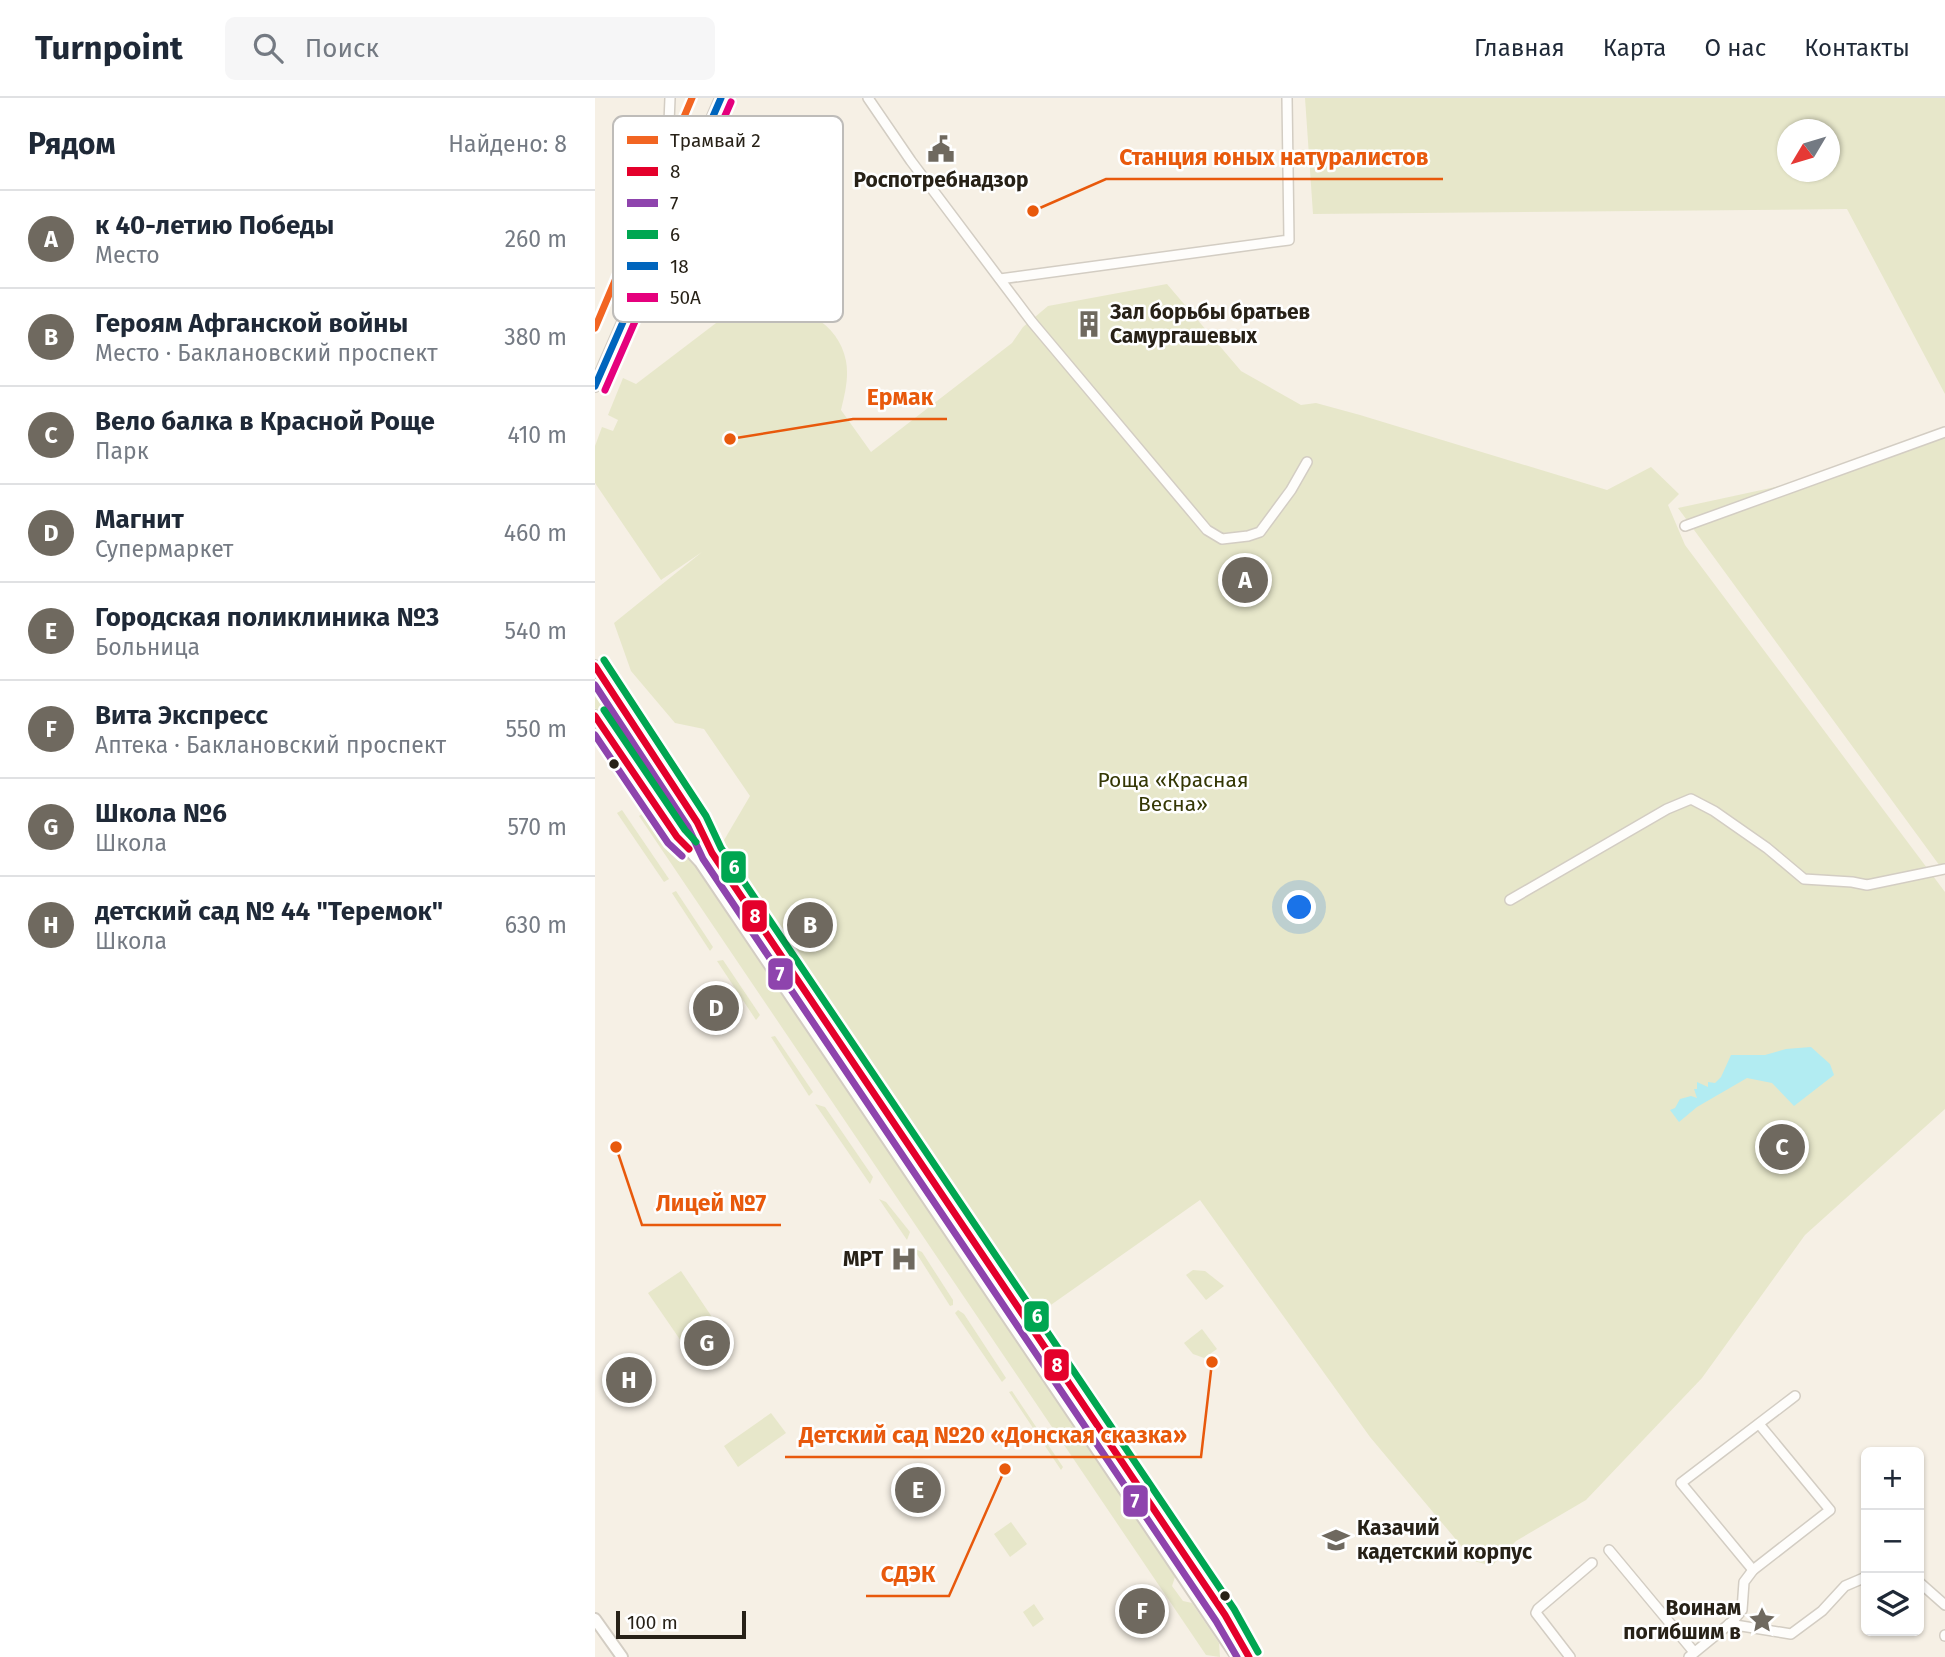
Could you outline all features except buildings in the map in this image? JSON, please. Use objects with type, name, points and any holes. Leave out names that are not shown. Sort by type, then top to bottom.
[{"type":"main road","points":[[714,116],[721,98]]},
{"type":"main road","points":[[595,386],[623,322]]},
{"type":"main road","points":[[595,666],[697,822],[726,874],[1225,1615],[1249,1657]]},
{"type":"main road","points":[[595,716],[677,837],[687,846],[724,897],[1237,1657]]},
{"type":"main road","points":[[595,1619],[622,1657]]},
{"type":"street","points":[[669,116],[670,98]]},
{"type":"street","points":[[868,98],[911,162],[1032,322],[1207,530],[1222,539],[1260,532],[1291,490],[1307,462]]},
{"type":"street","points":[[1000,279],[1289,240],[1287,98]]},
{"type":"street","points":[[1023,327],[1032,322]]},
{"type":"street","points":[[1685,526],[1945,432]]},
{"type":"street","points":[[1510,900],[1667,808],[1691,799],[1746,833],[1804,879],[1867,885],[1945,869]]},
{"type":"street","points":[[687,846],[703,834]]},
{"type":"street","points":[[1753,1570],[1681,1483],[1795,1396]]},
{"type":"street","points":[[1609,1550],[1692,1655],[1729,1624],[1742,1610],[1744,1582],[1753,1570],[1830,1510],[1759,1424]]},
{"type":"street","points":[[1570,1657],[1536,1613],[1592,1563]]},
{"type":"street","points":[[1729,1624],[1791,1634],[1822,1611],[1845,1586],[1861,1579]]},
{"type":"street","points":[[1924,1586],[1945,1605]]},
{"type":"green space","points":[[1305,98],[1945,98],[1945,394],[1847,209],[1313,214]]},
{"type":"green space","name":"Роща «Красная Весна»","points":[[1167,284],[1241,371],[1301,405],[1316,403],[1360,415],[1607,490],[1651,467],[1679,494],[1668,505],[1685,545],[1945,892],[1945,1109],[1805,1235],[1702,1378],[1586,1500],[1516,1541],[1492,1566],[1474,1561],[1370,1437],[1200,1200],[1038,1314],[920,1148],[720,847],[750,796],[704,729],[675,723],[631,671],[614,623],[702,552],[661,580],[595,483],[595,446],[602,427],[613,431],[618,420],[608,415],[623,378],[636,384],[717,322],[821,322],[841,345],[846,361],[846,386],[841,410],[871,452],[1012,343],[1023,327],[1048,306]]},
{"type":"green space","points":[[1945,432],[1945,873],[1678,508],[1813,479]]},
{"type":"green space","points":[[595,677],[695,828],[690,838],[682,835],[595,708]]},
{"type":"green space","points":[[651,808],[672,841],[693,863],[1175,1577],[1172,1586],[1183,1601],[1192,1603],[1219,1643],[1220,1657],[1206,1655],[639,816]]},
{"type":"green space","points":[[622,810],[669,879],[664,882],[617,813]]},
{"type":"green space","points":[[703,847],[1211,1603],[1208,1605],[699,850]]},
{"type":"green space","points":[[676,891],[713,947],[710,951],[672,893]]},
{"type":"green space","points":[[723,960],[760,1015],[756,1020],[717,961]]},
{"type":"green space","points":[[775,1036],[813,1092],[809,1096],[771,1037]]},
{"type":"green space","points":[[815,1104],[825,1107],[873,1177],[870,1184]]},
{"type":"green space","points":[[879,1199],[886,1202],[910,1232],[907,1240]]},
{"type":"green space","points":[[913,1248],[922,1252],[953,1300],[953,1305],[950,1306]]},
{"type":"green space","points":[[1193,1270],[1205,1271],[1224,1286],[1206,1300],[1186,1275]]},
{"type":"green space","points":[[681,1271],[724,1335],[692,1357],[648,1293]]},
{"type":"green space","points":[[958,1310],[964,1314],[1006,1378],[1002,1382],[955,1313]]},
{"type":"green space","points":[[1202,1329],[1217,1349],[1204,1358],[1193,1354],[1184,1343]]},
{"type":"green space","points":[[1012,1391],[1063,1467],[1061,1470],[1009,1392]]},
{"type":"green space","points":[[771,1413],[786,1433],[738,1467],[724,1446]]},
{"type":"green space","points":[[1011,1522],[1027,1544],[1010,1557],[994,1534]]},
{"type":"green space","points":[[1034,1604],[1044,1619],[1033,1627],[1023,1612]]},
{"type":"water","points":[[1811,1047],[1830,1064],[1834,1075],[1794,1106],[1772,1083],[1747,1078],[1697,1107],[1679,1122],[1670,1110],[1675,1108],[1680,1099],[1691,1096],[1697,1098],[1694,1089],[1697,1089],[1697,1082],[1708,1087],[1708,1082],[1715,1083],[1721,1077],[1731,1055],[1765,1055],[1786,1049]]},
{"type":"tram line","name":"2","points":[[684,116],[692,98]]},
{"type":"tram line","name":"2","points":[[595,328],[613,285]]},
{"type":"transit line","name":"18","points":[[713,116],[721,98]]},
{"type":"transit line","name":"50А","points":[[725,116],[731,102]]},
{"type":"transit line","name":"18","points":[[595,386],[623,322]]},
{"type":"transit line","name":"50А","points":[[605,390],[635,322]]},
{"type":"transit line","name":"6","points":[[604,660],[706,816],[721,848],[1234,1609],[1258,1652]]},
{"type":"transit line","name":"8","points":[[595,666],[697,822],[712,853],[1225,1615],[1249,1657]]},
{"type":"transit line","name":"7","points":[[595,685],[688,827],[703,859],[1216,1621],[1237,1657]]},
{"type":"transit line","name":"6","points":[[604,710],[685,830],[696,842]]},
{"type":"transit line","name":"8","points":[[595,716],[677,837],[689,849]]},
{"type":"transit line","name":"7","points":[[595,735],[668,843],[682,856]]},
{"type":"place","name":"Роспотребнадзор","points":[[941,149]]},
{"type":"place","name":"Станция юных натуралистов","points":[[1033,211]]},
{"type":"place","name":"Зал борьбы братьев Самургашевых","points":[[1089,324]]},
{"type":"place","name":"Ермак","points":[[730,439]]},
{"type":"place","name":"к 40-летию Победы","points":[[1245,580]]},
{"type":"place","name":"Героям Афганской войны","points":[[810,925]]},
{"type":"place","name":"Магнит","points":[[716,1008]]},
{"type":"place","name":"Лицей №7","points":[[616,1147]]},
{"type":"place","name":"Вело балка в Красной Роще","points":[[1782,1147]]},
{"type":"place","name":"МРТ","points":[[904,1259]]},
{"type":"place","name":"Школа №6","points":[[707,1343]]},
{"type":"place","name":"Детский сад №20 «Донская сказка»","points":[[1212,1362]]},
{"type":"place","name":"детский сад № 44 \"Теремок\"","points":[[629,1380]]},
{"type":"place","name":"СДЭК","points":[[1005,1469]]},
{"type":"place","name":"Городская поликлиника №3","points":[[918,1490]]},
{"type":"place","name":"Казачий кадетский корпус","points":[[1336,1540]]},
{"type":"place","name":"Вита Экспресс","points":[[1142,1611]]},
{"type":"place","name":"Воинам погибшим в","points":[[1762,1620]]}]
